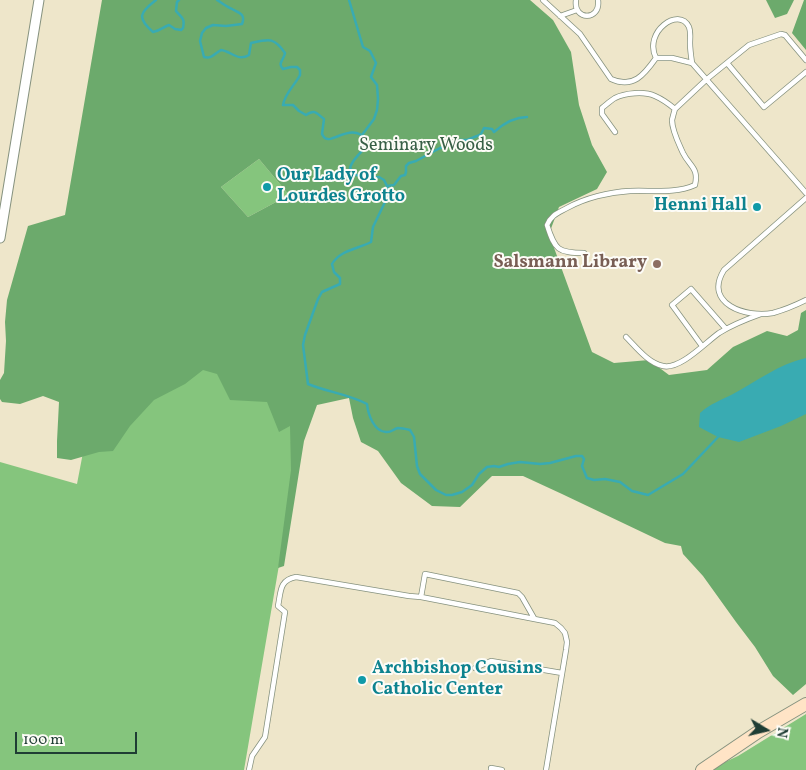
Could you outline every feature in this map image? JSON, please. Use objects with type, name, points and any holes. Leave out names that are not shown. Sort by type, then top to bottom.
[{"type":"street","points":[[0,238],[2,211],[39,0]]},
{"type":"street","points":[[702,770],[758,732],[806,704]]},
{"type":"lane","points":[[543,0],[580,34],[611,79],[619,82],[635,80],[647,70],[656,58]]},
{"type":"lane","points":[[576,0],[576,10],[583,15],[591,15],[597,10],[599,6],[598,0]]},
{"type":"lane","points":[[560,16],[576,10]]},
{"type":"lane","points":[[656,58],[653,52],[653,44],[656,34],[662,26],[669,20],[677,19],[688,25],[692,62],[806,193]]},
{"type":"lane","points":[[584,253],[569,253],[555,247],[547,225],[550,218],[573,204],[612,193],[673,190],[695,185],[696,171],[684,154],[674,131],[672,120],[675,109],[707,79],[749,45],[781,34],[786,35],[806,60]]},
{"type":"lane","points":[[656,58],[672,58],[692,62]]},
{"type":"lane","points":[[727,63],[764,107],[806,72]]},
{"type":"lane","points":[[615,132],[602,114],[602,108],[615,98],[629,94],[653,95],[675,109]]},
{"type":"lane","points":[[806,198],[724,270],[719,278],[718,288],[720,296],[726,304],[734,309],[745,312],[774,313],[806,300]]},
{"type":"lane","points":[[702,346],[672,305],[691,289],[726,329]]},
{"type":"lane","points":[[626,337],[656,363],[672,366],[726,329],[762,314]]},
{"type":"lane","points":[[421,597],[425,574],[518,593],[534,618]]},
{"type":"lane","points":[[249,770],[252,756],[264,737],[285,612],[278,606],[282,586],[290,578],[296,577],[421,597],[534,618],[562,628],[567,642],[546,770]]},
{"type":"lane","points":[[475,668],[491,662],[562,674]]},
{"type":"lane","points":[[491,770],[491,768],[502,770]]},
{"type":"green space","name":"Seminary Woods","points":[[102,0],[530,0],[553,20],[571,52],[579,105],[592,145],[607,172],[597,189],[559,207],[549,234],[592,352],[614,363],[649,360],[669,375],[707,370],[733,347],[767,331],[787,336],[798,330],[801,313],[806,310],[806,684],[793,695],[773,676],[755,647],[703,576],[683,554],[681,546],[665,543],[523,476],[492,476],[460,507],[432,506],[401,483],[378,451],[361,442],[349,398],[317,405],[304,441],[284,566],[278,568],[291,470],[290,426],[279,432],[267,402],[230,400],[217,374],[203,370],[185,384],[154,400],[130,426],[113,451],[99,452],[71,460],[57,458],[59,402],[43,396],[20,404],[2,402],[0,399],[0,380],[4,373],[7,300],[28,226],[65,215]],"holes":[[[259,159],[289,195],[248,217],[221,187]]]},
{"type":"green space","points":[[766,0],[794,0],[787,14],[775,18]]},
{"type":"green space","points":[[804,0],[806,0],[806,50],[792,33]]},
{"type":"green space","points":[[259,159],[289,195],[248,217],[221,187]]},
{"type":"green space","points":[[327,284],[244,770],[0,770],[0,462],[77,484],[93,400]]},
{"type":"green space","points":[[806,714],[806,770],[713,770],[738,756]]},
{"type":"water","points":[[806,358],[806,414],[739,442],[718,437],[699,427],[700,413],[708,407],[777,369]]},
{"type":"waterway","points":[[156,0],[143,12],[142,16],[144,23],[153,32],[169,25],[175,29],[181,30],[183,28],[183,20],[176,11],[179,0]]},
{"type":"waterway","points":[[217,0],[241,14],[243,21],[242,24],[213,25],[206,28],[202,33],[200,41],[204,57],[211,57],[221,50],[238,57],[245,57],[249,55],[251,43],[271,40],[278,44],[285,53],[281,67],[283,69],[297,67],[300,70],[300,75],[288,93],[283,105],[293,105],[306,115],[314,112],[319,115],[324,119],[322,134],[326,139],[353,132],[364,137],[367,140],[366,144],[350,168],[356,175],[371,178],[379,177],[384,180],[387,186],[388,194],[373,227],[371,242],[344,253],[335,259],[332,264],[334,272],[340,278],[340,284],[322,292],[318,299],[303,345],[308,384],[367,404],[372,422],[382,431],[389,432],[398,428],[410,430],[414,437],[417,466],[420,474],[436,490],[446,495],[462,492],[472,485],[479,474],[487,467],[499,467],[520,462],[550,463],[576,456],[582,456],[584,459],[582,466],[587,478],[620,482],[632,491],[648,495],[683,474],[718,437]]},
{"type":"waterway","points":[[349,0],[363,47],[370,51],[376,63],[371,77],[377,85],[377,110],[374,119],[362,135]]},
{"type":"waterway","points":[[387,186],[394,185],[401,176],[405,175],[406,166],[409,163],[460,140],[467,140],[477,136],[481,134],[484,128],[492,129],[494,132],[509,122],[527,117]]},
{"type":"place","name":"Our Lady of Lourdes Grotto","points":[[267,187]]},
{"type":"place","name":"Henni Hall","points":[[757,207]]},
{"type":"place","name":"Salsmann Library","points":[[657,264]]},
{"type":"place","name":"Archbishop Cousins Catholic Center","points":[[362,680]]}]
